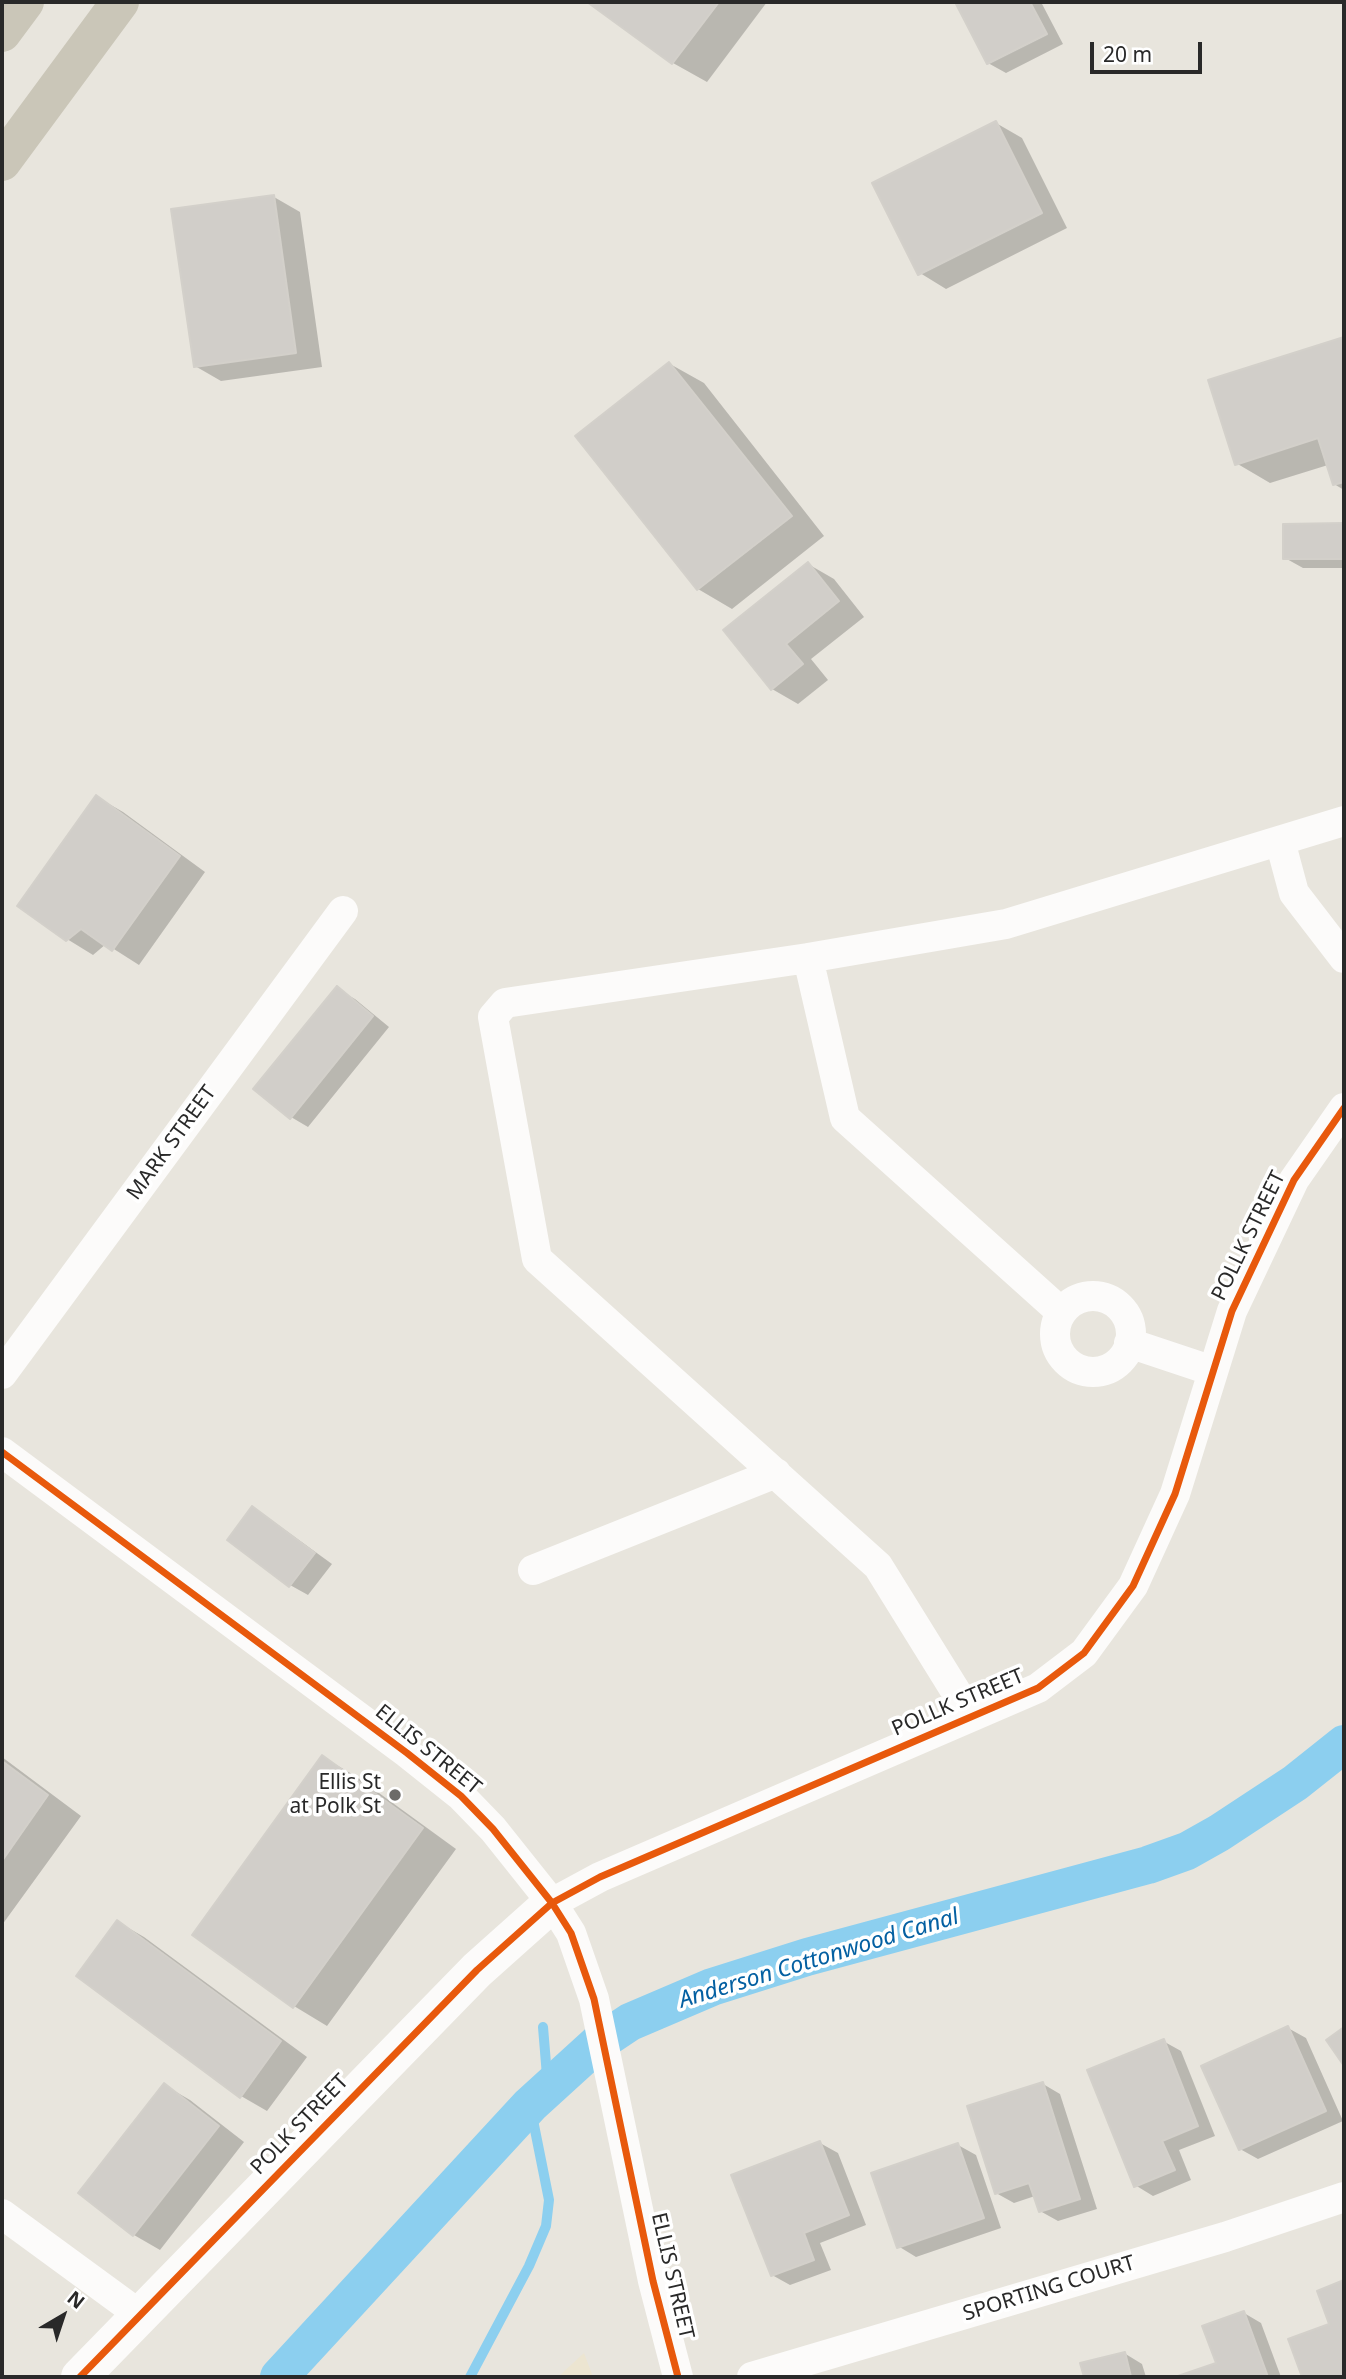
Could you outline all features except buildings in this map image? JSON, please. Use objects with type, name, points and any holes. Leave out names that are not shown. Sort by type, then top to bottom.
[{"type":"main road","points":[[2,33],[25,2]]},
{"type":"main road","points":[[2,162],[120,2]]},
{"type":"street","points":[[971,1716],[878,1566],[537,1259],[493,1017],[505,1003],[808,958],[1006,924],[1344,821]]},
{"type":"street","points":[[1280,841],[1294,893],[1344,958]]},
{"type":"street","name":"MARK STREET","points":[[2,1374],[343,911]]},
{"type":"street","points":[[808,958],[845,1118],[1062,1312]]},
{"type":"street","name":"POLLK STREET","points":[[552,1903],[600,1877],[1038,1688],[1084,1653],[1133,1586],[1175,1494],[1232,1311],[1294,1180],[1344,1108]]},
{"type":"street","points":[[1083,1297],[1108,1299],[1119,1307],[1127,1318],[1129,1343],[1125,1354],[1106,1370],[1082,1370],[1071,1365],[1057,1346],[1056,1323],[1071,1303],[1083,1297]]},
{"type":"street","points":[[1129,1343],[1213,1371]]},
{"type":"street","name":"ELLIS STREET","points":[[2,1452],[461,1796],[493,1829],[552,1903],[571,1933],[593,1999],[653,2281],[678,2377]]},
{"type":"street","points":[[533,1570],[776,1474]]},
{"type":"street","name":"POLK STREET","points":[[80,2377],[477,1970],[552,1903]]},
{"type":"street","name":"SPORTING COURT","points":[[752,2377],[1225,2237],[1344,2197]]},
{"type":"street","points":[[2,2214],[140,2315]]},
{"type":"shaded area","points":[[584,2353],[593,2377],[558,2377]]},
{"type":"waterway","name":"Anderson Cottonwood Canal","points":[[279,2377],[530,2105],[597,2044],[630,2022],[712,1987],[807,1957],[1148,1865],[1187,1851],[1295,1783],[1344,1744]]},
{"type":"waterway","points":[[543,2027],[548,2088]]},
{"type":"waterway","points":[[470,2377],[529,2266],[546,2226],[549,2200],[530,2105]]},
{"type":"cycle path","points":[[80,2377],[477,1970],[552,1903],[600,1877],[1038,1688],[1084,1653],[1133,1586],[1175,1494],[1232,1311],[1294,1180],[1344,1108]]},
{"type":"cycle path","points":[[2,1452],[461,1796],[493,1829],[552,1903],[571,1933],[594,1999],[653,2281],[678,2377]]},
{"type":"place","name":"Ellis St at Polk St","points":[[395,1795]]}]
